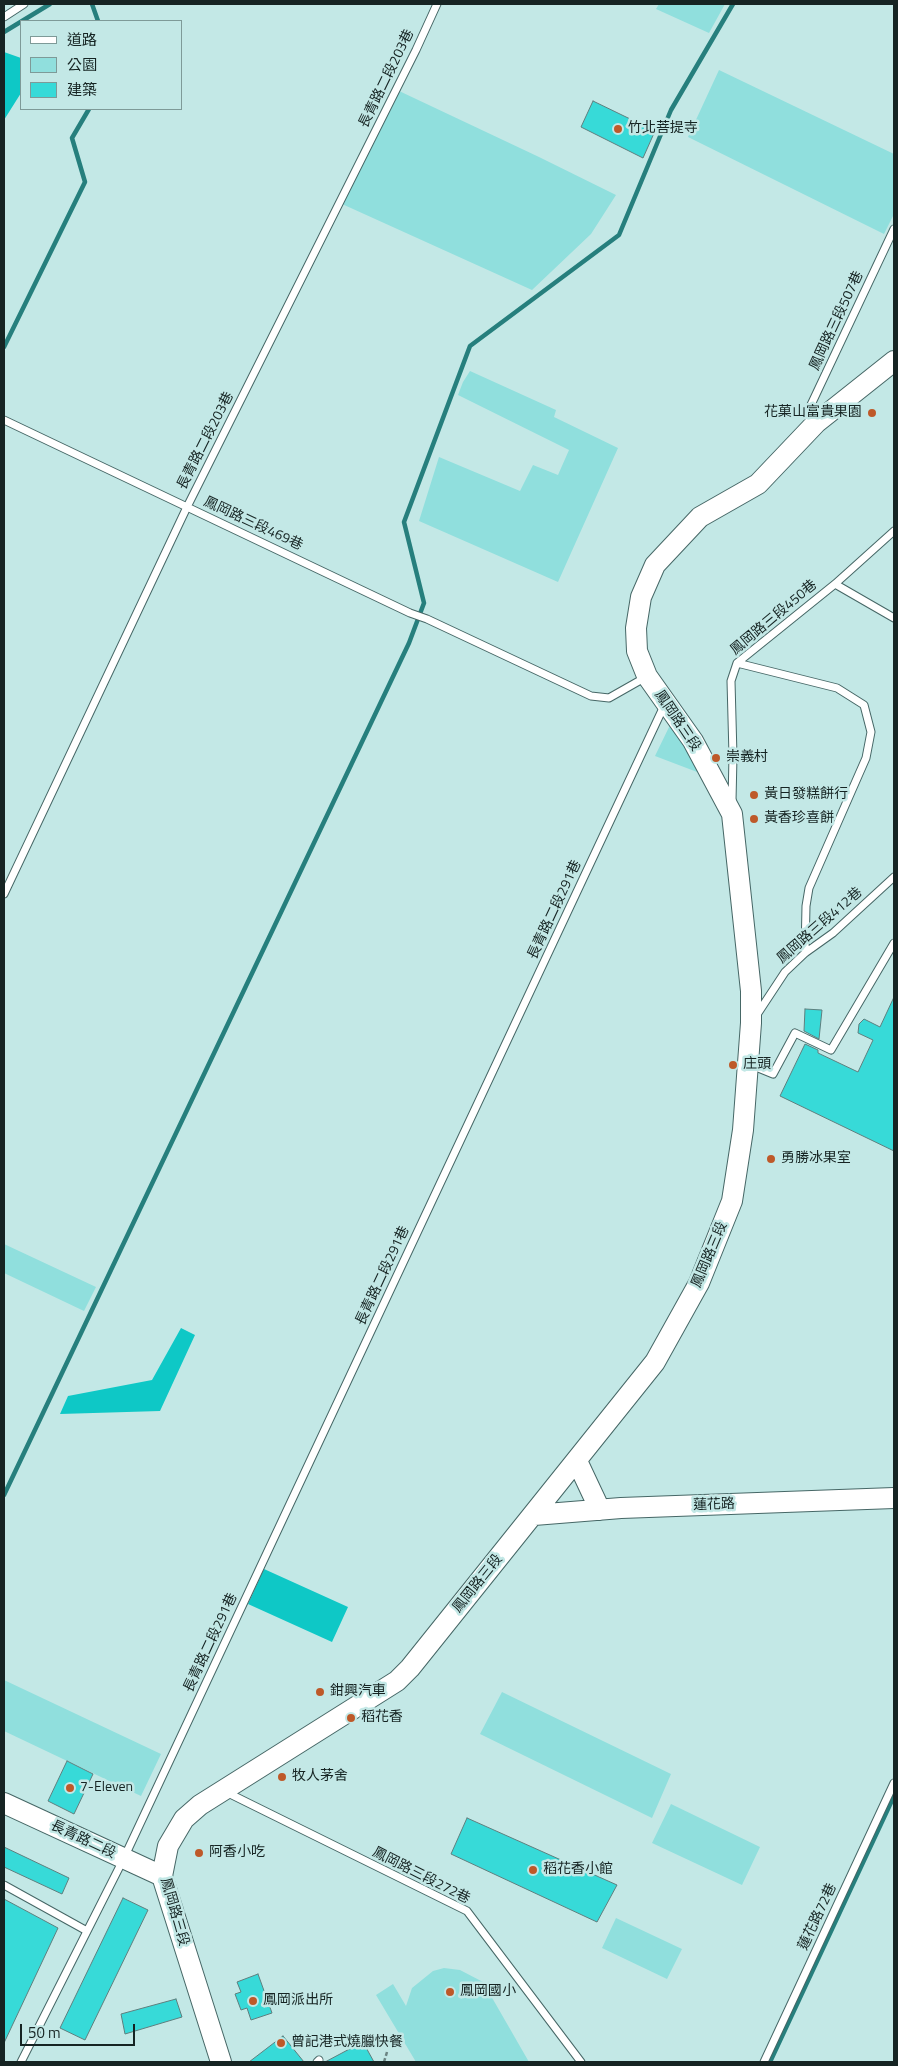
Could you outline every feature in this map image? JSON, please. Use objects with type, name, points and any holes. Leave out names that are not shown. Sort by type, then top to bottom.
[{"type":"street","name":"鳳岡路三段","points":[[221,2062],[162,1876],[168,1846],[184,1819],[223,1791],[397,1681],[410,1668],[655,1362],[699,1283],[732,1201],[743,1130],[751,1023],[751,991],[732,814],[693,741],[647,676],[637,651],[636,628],[641,597],[655,565],[700,517],[758,484],[816,423],[894,361]]},
{"type":"street","points":[[577,1460],[600,1510]]},
{"type":"street","name":"蓮花路","points":[[534,1515],[600,1510],[894,1498]]},
{"type":"street","name":"長青路二段","points":[[4,1803],[123,1860],[162,1876]]},
{"type":"lane","points":[[4,17],[24,4]]},
{"type":"lane","name":"長青路二段203巷","points":[[4,894],[187,507],[408,68],[437,4]]},
{"type":"lane","name":"鳳岡路三段507巷","points":[[816,423],[809,409],[894,229]]},
{"type":"lane","name":"鳳岡路三段469巷","points":[[4,420],[410,613],[427,619],[591,696],[609,698],[647,676]]},
{"type":"lane","name":"鳳岡路三段450巷","points":[[732,814],[733,756],[730,681],[737,663],[835,584],[894,531]]},
{"type":"lane","points":[[835,584],[894,618]]},
{"type":"lane","points":[[737,663],[837,688],[864,705],[871,732],[866,758],[809,888],[806,906],[806,953]]},
{"type":"lane","name":"長青路二段291巷","points":[[21,2062],[123,1860],[666,704]]},
{"type":"lane","name":"鳳岡路三段412巷","points":[[751,1023],[785,972],[806,953],[833,933],[894,877]]},
{"type":"lane","points":[[748,1064],[773,1074],[795,1033],[831,1050],[894,943]]},
{"type":"lane","name":"蓮花路72巷","points":[[764,2062],[894,1783]]},
{"type":"lane","name":"鳳岡路三段272巷","points":[[223,1791],[467,1911],[581,2062]]},
{"type":"lane","points":[[4,1885],[87,1931]]},
{"type":"path","points":[[384,2062],[387,2052]]},
{"type":"green space","points":[[659,4],[725,4],[709,33],[656,9]]},
{"type":"green space","points":[[719,70],[894,154],[894,214],[884,234],[688,137]]},
{"type":"green space","points":[[397,90],[616,195],[591,234],[532,290],[342,204]]},
{"type":"green space","points":[[470,371],[556,410],[554,417],[618,448],[558,582],[419,521],[439,457],[520,491],[533,465],[558,475],[569,450],[458,395]]},
{"type":"green space","points":[[671,723],[705,775],[655,756]]},
{"type":"green space","points":[[4,1244],[96,1287],[84,1311],[4,1273]]},
{"type":"green space","points":[[4,1680],[161,1754],[141,1796],[4,1731]]},
{"type":"green space","points":[[502,1692],[671,1774],[652,1818],[480,1734]]},
{"type":"green space","points":[[671,1804],[760,1847],[742,1885],[652,1843]]},
{"type":"green space","points":[[616,1918],[682,1949],[667,1979],[602,1948]]},
{"type":"green space","points":[[444,1968],[460,1970],[483,1982],[529,2062],[416,2062],[376,1995],[393,1984],[406,2006],[412,1988],[433,1971]]},
{"type":"shaded area","points":[[4,52],[20,58],[20,95],[4,120]]},
{"type":"shaded area","points":[[181,1328],[195,1335],[160,1411],[60,1414],[68,1396],[152,1380]]},
{"type":"shaded area","points":[[264,1569],[348,1607],[332,1642],[248,1604]]},
{"type":"building","name":"竹北菩提寺","points":[[593,101],[655,131],[643,158],[581,127]]},
{"type":"building","points":[[894,997],[894,1151],[780,1096],[805,1044],[818,1050],[818,1053],[858,1072],[873,1040],[858,1033],[859,1024],[864,1019],[880,1027]]},
{"type":"building","points":[[805,1009],[822,1010],[819,1039],[804,1031]]},
{"type":"building","name":"7-Eleven","points":[[67,1761],[93,1774],[74,1814],[48,1801]]},
{"type":"building","name":"稻花香小館","points":[[467,1818],[617,1885],[597,1922],[451,1854]]},
{"type":"building","points":[[4,1847],[69,1878],[62,1894],[4,1867]]},
{"type":"building","points":[[123,1898],[148,1910],[85,2040],[60,2028]]},
{"type":"building","points":[[4,1899],[58,1928],[4,2043]]},
{"type":"building","name":"鳳岡派出所","points":[[258,1974],[272,2013],[251,2020],[247,2008],[241,2010],[235,1994],[241,1992],[237,1982]]},
{"type":"building","points":[[176,1999],[182,2017],[125,2034],[121,2014]]},
{"type":"building","name":"曾記港式燒臘快餐","points":[[283,2036],[304,2062],[249,2062]]},
{"type":"building","points":[[363,2042],[374,2062],[325,2062],[357,2045]]},
{"type":"waterway","points":[[24,20],[50,4]]},
{"type":"waterway","points":[[92,4],[98,20]]},
{"type":"waterway","points":[[4,1495],[409,643],[424,603],[404,522],[470,346],[619,235],[671,110],[733,4]]},
{"type":"waterway","points":[[4,32],[20,22]]},
{"type":"waterway","points":[[4,347],[85,182],[72,138],[88,110]]},
{"type":"waterway","points":[[770,2062],[894,1796]]},
{"type":"place","name":"竹北菩提寺","points":[[618,129]]},
{"type":"place","name":"花菓山富貴果園","points":[[872,413]]},
{"type":"place","name":"崇義村","points":[[716,758]]},
{"type":"place","name":"黃日發糕餅行","points":[[754,795]]},
{"type":"place","name":"黃香珍喜餅","points":[[754,819]]},
{"type":"place","name":"庄頭","points":[[733,1065]]},
{"type":"place","name":"勇勝冰果室","points":[[771,1159]]},
{"type":"place","name":"鉗興汽車","points":[[320,1692]]},
{"type":"place","name":"稻花香","points":[[351,1718]]},
{"type":"place","name":"牧人茅舍","points":[[282,1777]]},
{"type":"place","name":"7-Eleven","points":[[70,1788]]},
{"type":"place","name":"阿香小吃","points":[[199,1853]]},
{"type":"place","name":"稻花香小館","points":[[533,1870]]},
{"type":"place","name":"鳳岡國小","points":[[450,1992]]},
{"type":"place","name":"鳳岡派出所","points":[[253,2001]]},
{"type":"place","name":"曾記港式燒臘快餐","points":[[281,2043]]}]
